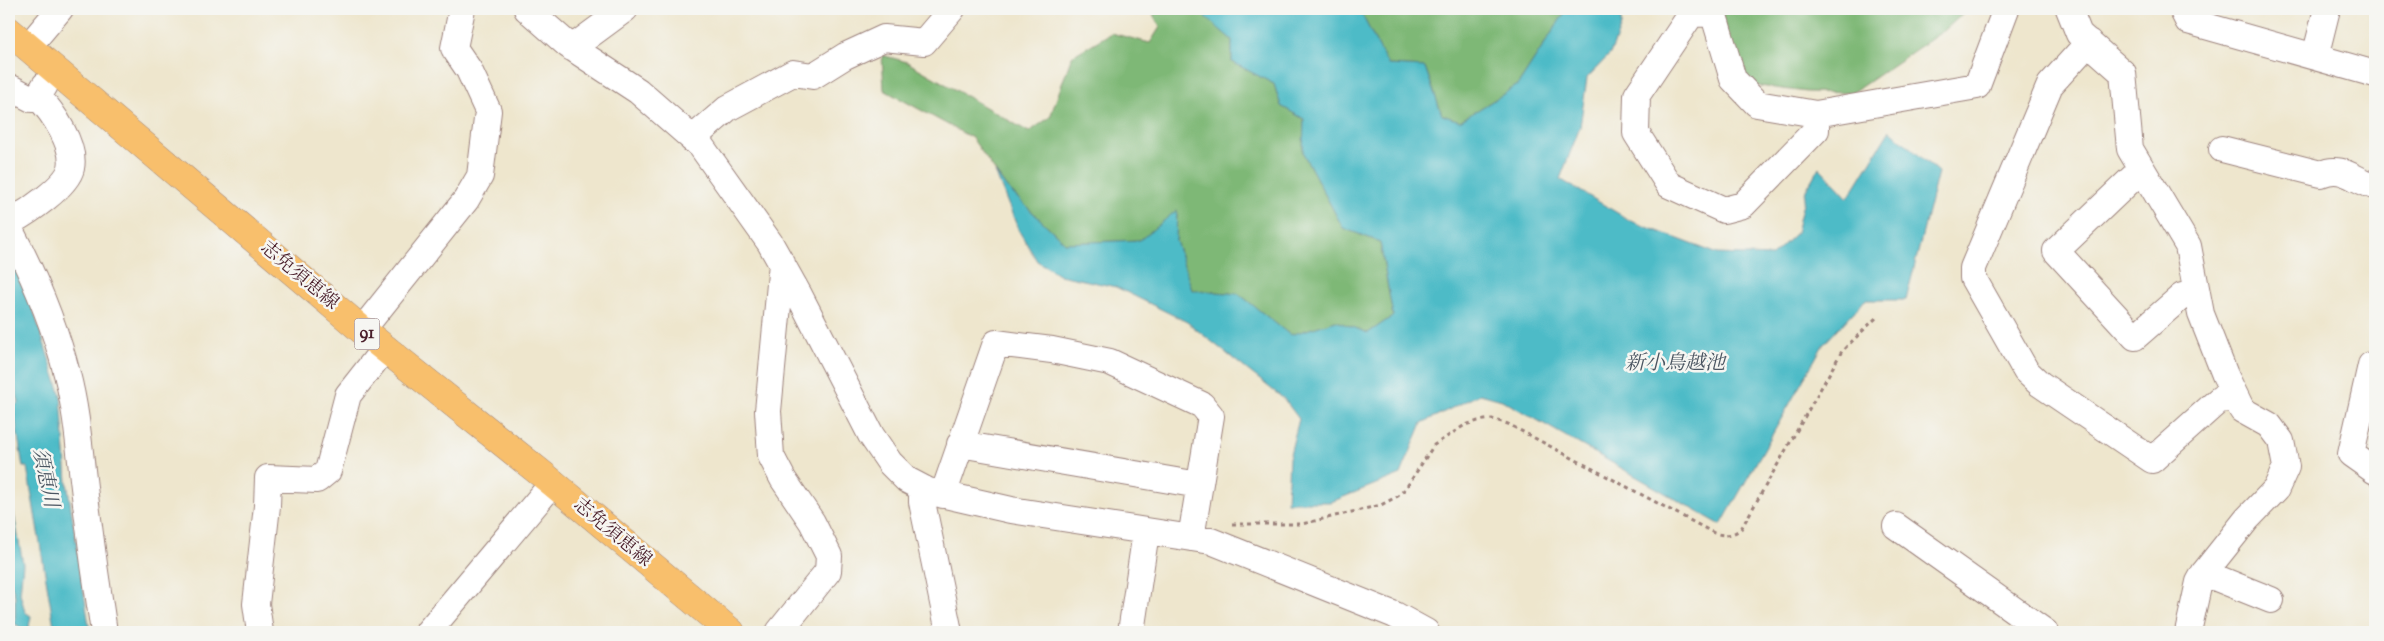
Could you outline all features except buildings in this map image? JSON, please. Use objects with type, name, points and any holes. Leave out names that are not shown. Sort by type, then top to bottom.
[{"type":"main road","name":"志免須恵線","points":[[18,39],[362,330],[553,483],[731,632]]},
{"type":"street","points":[[18,39],[60,9]]},
{"type":"street","points":[[362,330],[466,200],[480,176],[488,110],[469,70],[454,48],[462,9]]},
{"type":"street","points":[[527,9],[572,48],[638,92],[701,146],[770,243],[871,434],[890,463],[906,480],[932,491],[1011,510],[1201,540],[1395,616],[1426,632]]},
{"type":"street","points":[[572,48],[625,9]]},
{"type":"street","points":[[692,139],[728,108],[793,73],[813,76],[845,56],[884,38],[924,42],[952,9]]},
{"type":"street","points":[[1816,114],[1816,130],[1744,205],[1724,210],[1670,185],[1636,133],[1638,95],[1692,13],[1713,11],[1733,79],[1757,104],[1816,114],[1977,86],[2006,9]]},
{"type":"street","points":[[2069,9],[2079,34],[2123,73],[2130,149],[2188,246],[2201,314],[2235,396],[2242,410],[2269,425],[2281,441],[2286,467],[2276,489],[2246,519],[2204,572],[2199,582],[2188,632]]},
{"type":"street","points":[[2182,9],[2188,21],[2375,74]]},
{"type":"street","points":[[2315,57],[2327,9]]},
{"type":"street","points":[[2089,42],[2050,85],[1973,268],[1973,278],[2026,371],[2040,384],[2152,460],[2220,399],[2235,396]]},
{"type":"street","points":[[9,87],[32,99],[38,97],[56,70]]},
{"type":"street","points":[[38,97],[50,109],[61,125],[71,158],[71,168],[63,182],[26,213],[12,221],[10,230],[32,274],[50,320],[68,375],[76,418],[94,572],[104,632]]},
{"type":"street","points":[[2222,149],[2321,174],[2332,169],[2351,174],[2360,182],[2375,186]]},
{"type":"street","points":[[2142,170],[2056,251],[2135,337],[2182,296],[2197,295]]},
{"type":"street","points":[[779,632],[828,571],[828,556],[812,522],[783,479],[771,456],[768,411],[782,263]]},
{"type":"street","points":[[948,627],[922,502],[932,491],[960,444],[996,343],[1052,350],[1110,362],[1202,405],[1211,416],[1199,485],[1201,540]]},
{"type":"street","points":[[260,632],[256,604],[267,506],[268,478],[317,480],[328,471],[348,395],[385,348]]},
{"type":"street","points":[[2374,359],[2351,454],[2375,471]]},
{"type":"street","points":[[960,444],[1199,485]]},
{"type":"street","points":[[428,632],[553,483]]},
{"type":"street","points":[[1896,526],[2045,632]]},
{"type":"street","points":[[1131,632],[1146,532]]},
{"type":"street","points":[[2204,572],[2272,600]]},
{"type":"path","points":[[1201,540],[1214,528],[1227,524],[1302,524],[1381,505],[1398,496],[1406,488],[1434,445],[1465,426],[1492,419],[1508,424],[1714,533],[1723,536],[1733,535],[1741,529],[1842,352],[1876,318]]},
{"type":"green space","points":[[1150,9],[1196,9],[1232,40],[1232,62],[1274,84],[1281,106],[1304,119],[1303,153],[1343,228],[1380,242],[1393,316],[1368,333],[1336,321],[1290,335],[1239,294],[1192,290],[1176,241],[1177,211],[1140,240],[1065,243],[1007,188],[972,138],[884,90],[882,55],[907,62],[1029,132],[1050,117],[1072,56],[1111,33],[1150,43],[1160,27]]},
{"type":"green space","points":[[1359,9],[1567,9],[1518,85],[1460,121],[1442,115],[1425,67],[1388,65]]},
{"type":"green space","points":[[1721,9],[1968,9],[1946,29],[1852,93],[1807,92],[1751,85],[1731,66]]},
{"type":"water","name":"新小鳥越池","points":[[1196,9],[1359,9],[1388,65],[1425,67],[1442,115],[1460,121],[1518,85],[1567,9],[1621,9],[1621,26],[1610,54],[1587,78],[1580,127],[1560,179],[1631,221],[1718,254],[1772,256],[1796,233],[1806,190],[1819,167],[1848,198],[1890,130],[1938,172],[1906,300],[1865,300],[1823,345],[1721,525],[1502,400],[1480,394],[1422,423],[1401,474],[1331,502],[1287,502],[1289,458],[1299,419],[1284,399],[1187,322],[1116,287],[1060,275],[1037,261],[1019,231],[995,172],[1007,188],[1065,243],[1140,240],[1177,210],[1176,241],[1192,290],[1239,294],[1290,335],[1336,321],[1368,333],[1393,316],[1380,242],[1343,228],[1303,153],[1304,119],[1281,106],[1274,84],[1232,62],[1232,40]]},
{"type":"water","name":"須恵川","points":[[9,253],[26,287],[61,396],[67,482],[90,632],[55,632],[27,467],[23,467],[13,406],[19,403],[9,363]]},
{"type":"water","points":[[9,486],[23,564],[20,593],[25,612],[31,616],[28,632],[23,632],[23,629],[15,624],[15,596],[9,577],[9,549],[14,534],[9,506]]}]
